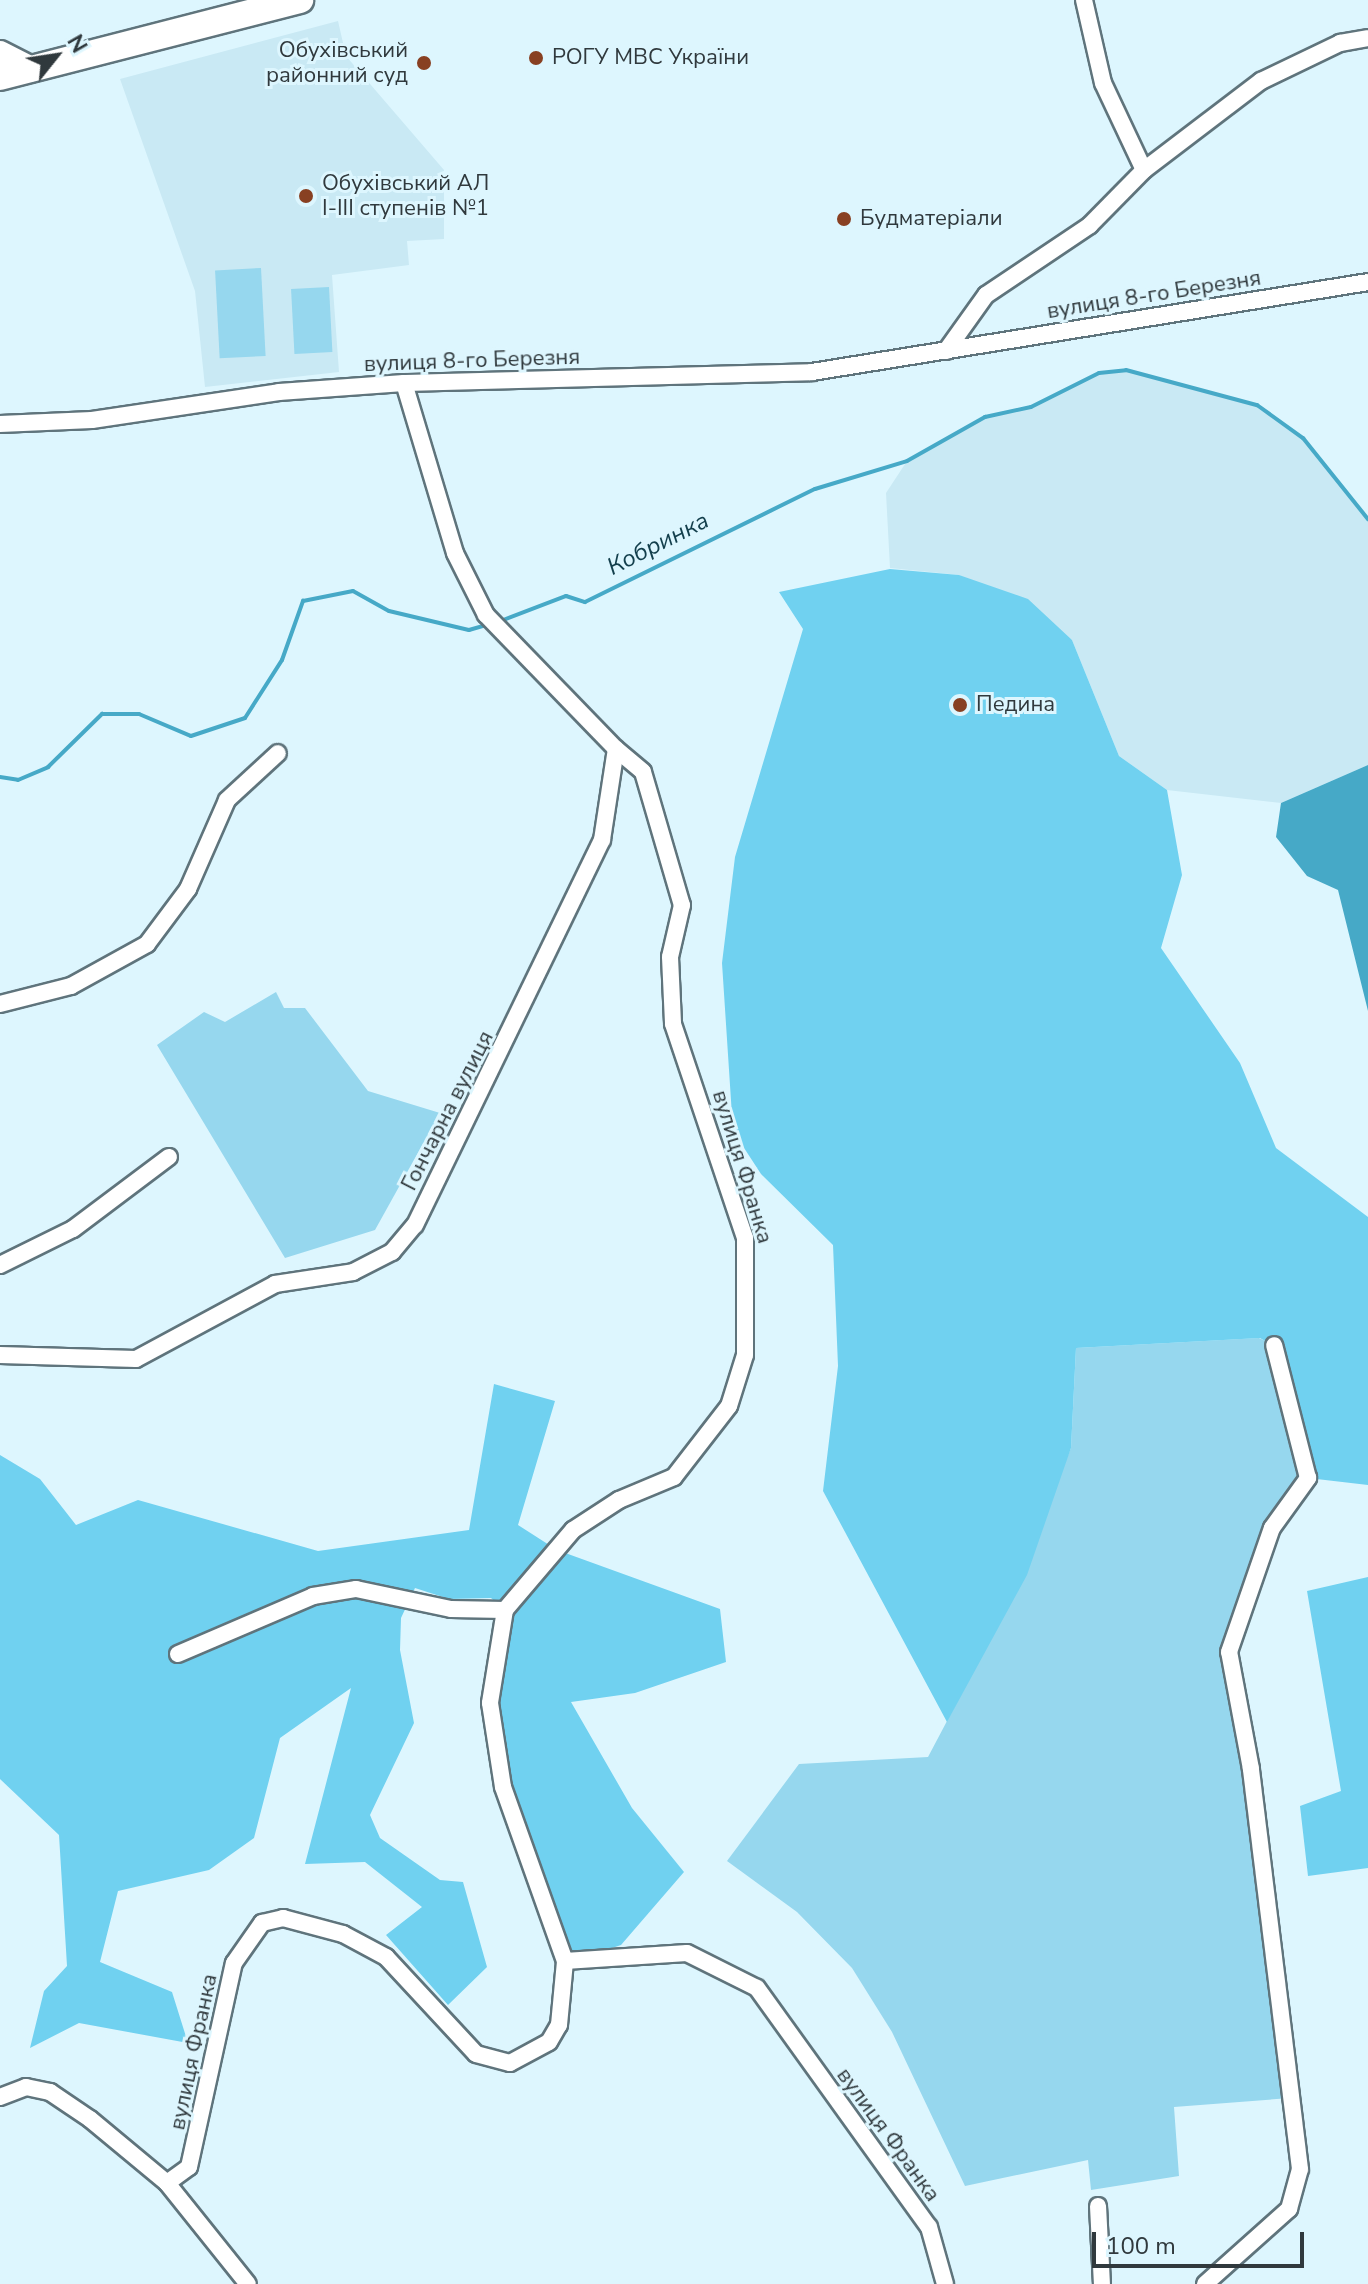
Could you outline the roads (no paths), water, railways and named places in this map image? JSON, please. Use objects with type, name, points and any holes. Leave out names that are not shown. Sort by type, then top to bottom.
[{"type":"main road","points":[[0,77],[300,0]]},
{"type":"main road","points":[[0,54],[29,69]]},
{"type":"street","points":[[1084,0],[1103,83],[1144,170]]},
{"type":"street","points":[[946,351],[986,295],[1090,225],[1144,170],[1261,81],[1340,43],[1368,38]]},
{"type":"street","name":"вулиця 8-го Березня","points":[[0,424],[92,420],[279,392],[404,383],[812,372],[1368,282]]},
{"type":"street","points":[[404,383],[455,553],[486,615],[616,749]]},
{"type":"street","name":"Гончарна вулиця","points":[[0,1355],[136,1359],[275,1284],[353,1272],[392,1252],[415,1225],[602,840],[616,749]]},
{"type":"street","name":"вулиця Франка","points":[[167,2183],[189,2167],[234,1963],[262,1923],[283,1918],[313,1926],[386,1957],[476,2054],[510,2063],[549,2042],[559,2025],[565,1961],[503,1787],[490,1703],[505,1610],[573,1530],[619,1500],[674,1477],[729,1406],[745,1355],[745,1238],[673,1024],[670,957],[682,905],[643,772],[616,749]]},
{"type":"street","points":[[0,1004],[71,986],[147,944],[188,889],[227,800],[278,753]]},
{"type":"street","points":[[0,1265],[73,1229],[169,1157]]},
{"type":"street","points":[[1205,2284],[1289,2209],[1300,2169],[1251,1769],[1229,1652],[1272,1528],[1308,1478],[1274,1345]]},
{"type":"street","points":[[178,1654],[313,1596],[356,1589],[451,1609],[505,1610]]},
{"type":"street","name":"вулиця Франка","points":[[565,1961],[687,1953],[757,1988],[929,2227],[945,2284]]},
{"type":"street","points":[[0,2097],[26,2087],[50,2092],[167,2183],[248,2284]]},
{"type":"street","points":[[1098,2206],[1102,2284]]},
{"type":"waterway","name":"Кобринка","points":[[498,622],[566,596],[585,602],[815,489],[907,461],[985,417],[1031,407],[1099,373],[1126,370],[1257,405],[1303,438],[1368,519]]},
{"type":"waterway","name":"Кобринка","points":[[0,777],[18,780],[48,767],[102,714],[139,714],[191,736],[245,718],[282,660],[303,601],[353,591],[389,611],[469,630],[490,624]]},
{"type":"place","name":"РОГУ МВС України","points":[[536,58]]},
{"type":"place","name":"Обухівський районний суд","points":[[424,63]]},
{"type":"place","name":"Обухівський АЛ І-ІІІ ступенів №1","points":[[306,196]]},
{"type":"place","name":"Будматеріали","points":[[844,219]]},
{"type":"place","name":"Педина","points":[[960,705]]}]
